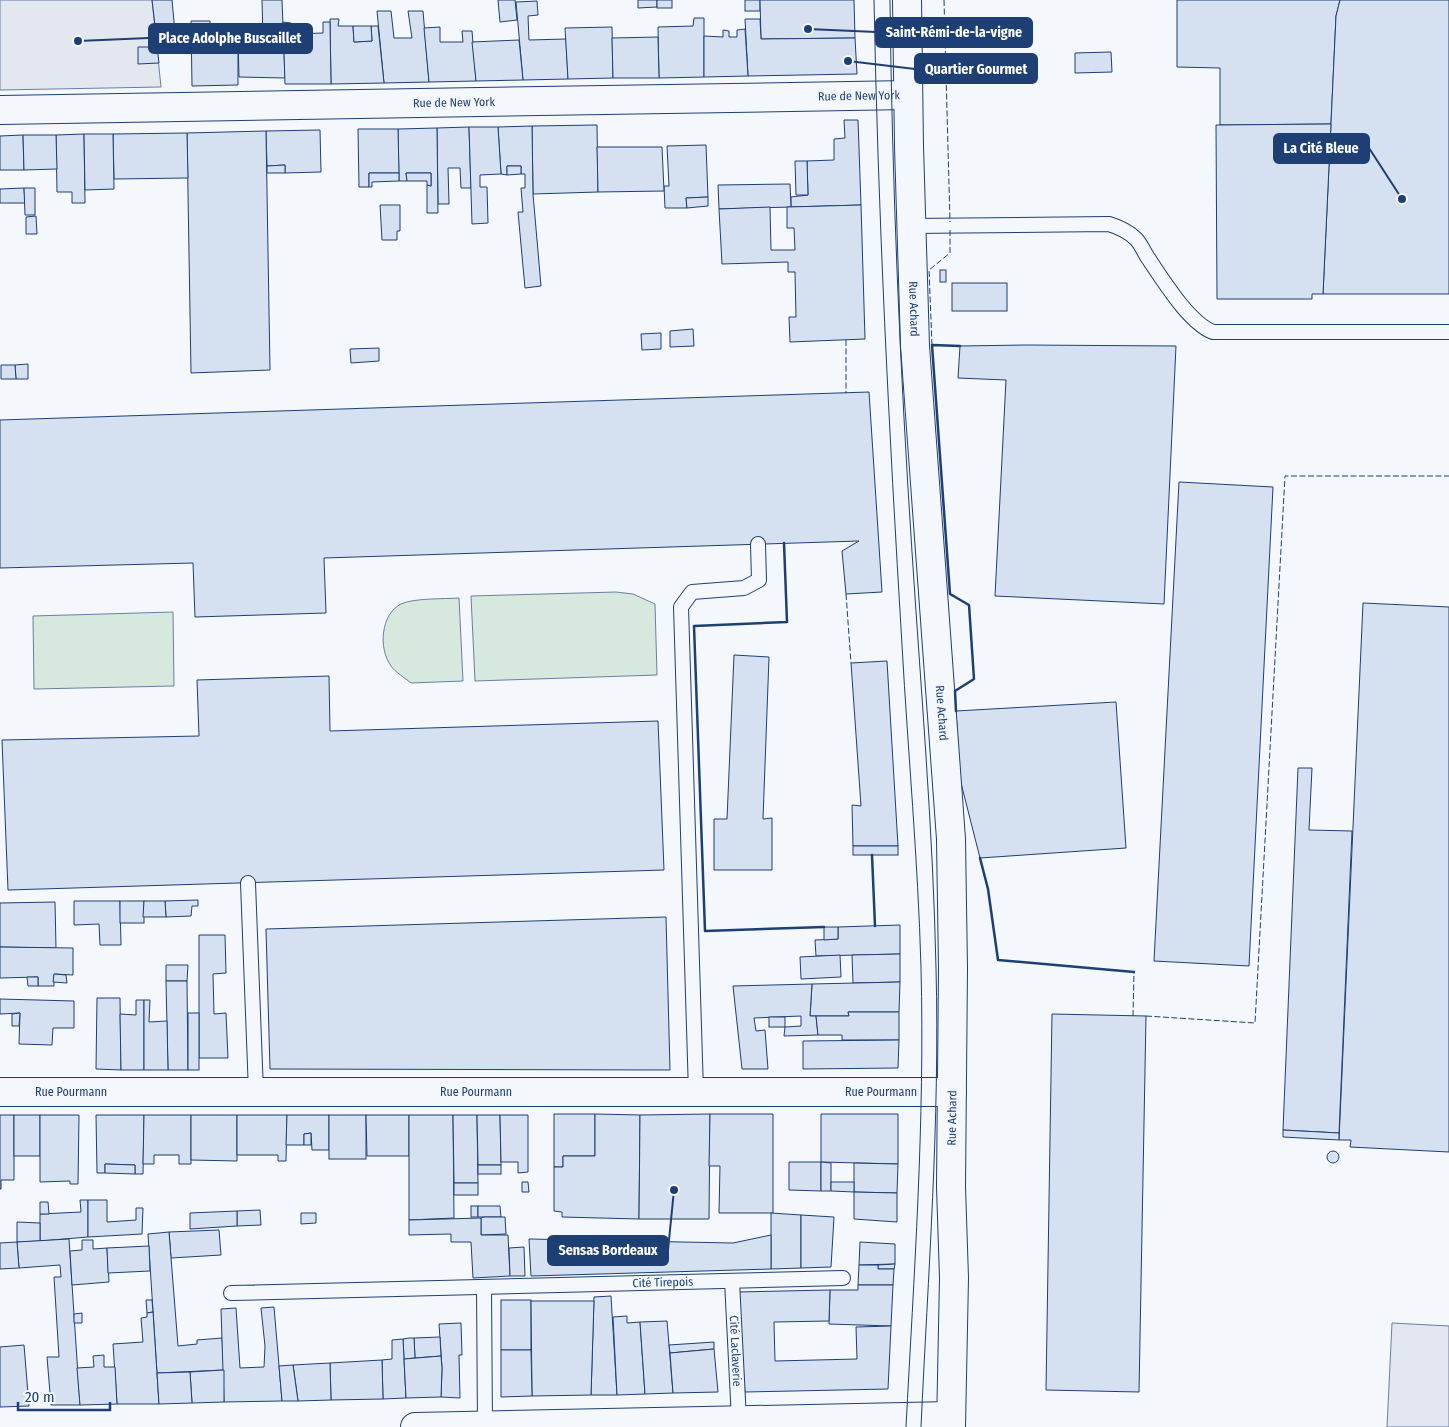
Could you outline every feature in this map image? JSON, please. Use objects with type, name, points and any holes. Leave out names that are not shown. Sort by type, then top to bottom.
[{"type":"street","name":"Rue Achard","points":[[907,0],[915,346],[951,839],[953,911],[951,1187],[954,1278],[951,1422]]},
{"type":"street","name":"Rue de New York","points":[[0,110],[908,95]]},
{"type":"street","name":"Rue Pourmann","points":[[0,1092],[952,1092]]},
{"type":"street","points":[[415,1427],[680,1424],[739,1420],[951,1422]]},
{"type":"lane","points":[[911,226],[1109,224],[1123,228],[1136,238],[1167,286],[1196,321],[1204,328],[1213,332],[1449,332]]},
{"type":"lane","points":[[696,1092],[681,607],[692,592],[744,588],[759,580],[758,544]]},
{"type":"lane","points":[[248,883],[256,1092]]},
{"type":"lane","name":"Cité Tirepois","points":[[230,1293],[843,1278]]},
{"type":"lane","name":"Cité Laclaverie","points":[[732,1281],[739,1420]]},
{"type":"lane","points":[[484,1287],[485,1426]]},
{"type":"shaded area","points":[[0,0],[152,0],[161,87],[0,90]]},
{"type":"shaded area","points":[[616,592],[633,594],[655,604],[657,675],[475,681],[471,596]]},
{"type":"shaded area","points":[[459,598],[463,681],[411,683],[391,666],[384,650],[384,632],[389,615],[394,609],[406,602]]},
{"type":"shaded area","points":[[173,612],[174,686],[34,689],[33,616]]},
{"type":"shaded area","points":[[1392,1323],[1449,1326],[1449,1427],[1387,1427]]},
{"type":"building","points":[[152,0],[172,0],[175,32],[156,34]]},
{"type":"building","points":[[262,0],[282,0],[285,78],[239,77],[238,39],[263,39]]},
{"type":"building","points":[[498,0],[515,0],[517,20],[500,22]]},
{"type":"building","points":[[638,0],[657,0],[657,7],[638,8]]},
{"type":"building","points":[[657,0],[672,0],[672,8],[657,8]]},
{"type":"building","points":[[745,0],[760,0],[760,11],[745,11]]},
{"type":"building","points":[[760,0],[854,0],[855,38],[761,39]]},
{"type":"building","points":[[1177,0],[1340,0],[1336,16],[1331,124],[1220,125],[1220,68],[1177,67]]},
{"type":"building","points":[[1340,0],[1449,0],[1449,294],[1323,294],[1336,16]]},
{"type":"building","points":[[537,1],[538,15],[528,16],[529,40],[566,39],[568,79],[523,80],[516,2]]},
{"type":"building","points":[[377,11],[391,11],[394,38],[412,38],[408,11],[423,11],[429,82],[384,83]]},
{"type":"building","points":[[694,18],[704,18],[704,77],[659,78],[658,27],[693,26]]},
{"type":"building","points":[[330,19],[339,19],[338,26],[353,26],[354,42],[372,41],[371,26],[378,26],[384,83],[331,84]]},
{"type":"building","points":[[745,19],[760,19],[761,39],[855,38],[857,74],[748,76]]},
{"type":"building","points":[[191,21],[210,21],[211,45],[238,44],[238,85],[192,86]]},
{"type":"building","points":[[283,22],[291,23],[291,34],[323,33],[323,22],[330,22],[331,84],[285,84]]},
{"type":"building","points":[[353,26],[371,26],[372,41],[354,42]]},
{"type":"building","points":[[440,27],[440,42],[463,42],[462,31],[472,31],[476,81],[429,82],[424,28]]},
{"type":"building","points":[[612,27],[613,78],[568,79],[565,28]]},
{"type":"building","points":[[745,29],[748,76],[704,77],[704,36],[723,37],[723,30],[729,31],[729,37],[737,37],[737,30]]},
{"type":"building","points":[[658,37],[659,78],[613,78],[612,38]]},
{"type":"building","points":[[519,40],[523,80],[476,81],[472,42]]},
{"type":"building","points":[[138,47],[157,47],[159,63],[138,64]]},
{"type":"building","points":[[1111,52],[1112,72],[1075,73],[1075,53]]},
{"type":"building","points":[[844,120],[858,120],[861,205],[791,207],[791,197],[808,195],[807,161],[834,160],[834,139],[845,138]]},
{"type":"building","points":[[1331,124],[1323,294],[1312,294],[1312,299],[1217,299],[1216,125]]},
{"type":"building","points":[[597,125],[598,192],[533,194],[532,126]]},
{"type":"building","points":[[532,126],[533,194],[541,286],[525,288],[518,212],[523,212],[521,188],[525,188],[525,174],[521,174],[521,166],[507,166],[507,175],[501,174],[498,127]]},
{"type":"building","points":[[469,127],[471,188],[461,188],[460,168],[448,168],[449,204],[438,204],[437,128]]},
{"type":"building","points":[[469,127],[498,127],[501,174],[480,175],[480,187],[487,187],[488,223],[472,224]]},
{"type":"building","points":[[437,128],[438,213],[427,213],[427,185],[431,186],[431,173],[406,173],[407,181],[399,181],[398,129]]},
{"type":"building","points":[[358,129],[398,129],[399,173],[369,173],[369,187],[359,187]]},
{"type":"building","points":[[320,130],[321,172],[285,173],[285,165],[267,166],[266,131]]},
{"type":"building","points":[[266,131],[270,370],[191,373],[187,133]]},
{"type":"building","points":[[187,133],[188,178],[114,179],[113,134]]},
{"type":"building","points":[[84,134],[85,203],[72,203],[72,192],[57,192],[56,135]]},
{"type":"building","points":[[84,134],[113,134],[114,189],[85,190]]},
{"type":"building","points":[[23,135],[24,170],[0,170],[0,136]]},
{"type":"building","points":[[23,135],[56,135],[57,169],[24,170]]},
{"type":"building","points":[[706,145],[708,197],[686,198],[687,208],[665,208],[664,186],[669,186],[667,146]]},
{"type":"building","points":[[597,147],[662,147],[664,191],[598,192]]},
{"type":"building","points":[[795,161],[807,161],[808,195],[796,195]]},
{"type":"building","points":[[285,165],[285,173],[267,173],[267,166]]},
{"type":"building","points":[[507,166],[521,166],[521,174],[507,175]]},
{"type":"building","points":[[369,173],[399,173],[399,181],[372,182],[372,187],[369,187]]},
{"type":"building","points":[[406,173],[431,173],[431,186],[427,185],[427,181],[407,181]]},
{"type":"building","points":[[790,184],[791,207],[719,209],[718,185]]},
{"type":"building","points":[[24,188],[25,203],[0,203],[0,189]]},
{"type":"building","points":[[24,188],[35,188],[35,215],[25,215]]},
{"type":"building","points":[[708,197],[708,206],[687,208],[686,198]]},
{"type":"building","points":[[380,205],[400,205],[400,231],[397,231],[397,240],[382,240]]},
{"type":"building","points":[[861,205],[865,339],[790,342],[789,317],[796,317],[795,272],[788,272],[788,262],[722,264],[719,209],[770,207],[771,250],[795,250],[794,228],[787,228],[787,207]]},
{"type":"building","points":[[36,216],[37,234],[26,234],[26,217]]},
{"type":"building","points":[[940,270],[946,270],[946,282],[940,282]]},
{"type":"building","points":[[952,283],[1007,283],[1007,311],[952,311]]},
{"type":"building","points":[[693,329],[694,346],[670,347],[670,331]]},
{"type":"building","points":[[661,333],[661,349],[642,350],[641,334]]},
{"type":"building","points":[[960,346],[1176,346],[1164,604],[995,596],[1006,380],[958,378]]},
{"type":"building","points":[[379,348],[379,361],[351,363],[350,349]]},
{"type":"building","points":[[28,364],[28,379],[16,379],[15,365]]},
{"type":"building","points":[[1,365],[15,365],[16,379],[1,379]]},
{"type":"building","points":[[869,392],[882,592],[846,594],[842,551],[859,541],[324,558],[326,613],[195,617],[193,563],[0,568],[0,420]]},
{"type":"building","points":[[1179,482],[1273,487],[1249,966],[1154,961]]},
{"type":"building","points":[[1363,603],[1449,607],[1449,1152],[1350,1147],[1351,1140],[1339,1140]]},
{"type":"building","points":[[734,655],[769,657],[763,819],[772,818],[772,870],[714,870],[714,819],[727,819]]},
{"type":"building","points":[[887,661],[898,846],[853,846],[852,805],[861,806],[851,663]]},
{"type":"building","points":[[329,676],[330,731],[658,721],[664,870],[8,890],[2,740],[199,736],[197,680]]},
{"type":"building","points":[[1116,702],[1126,848],[980,858],[960,779],[956,711]]},
{"type":"building","points":[[1298,768],[1312,768],[1309,830],[1352,831],[1339,1133],[1283,1130]]},
{"type":"building","points":[[853,846],[898,846],[898,855],[853,855]]},
{"type":"building","points":[[198,900],[198,906],[192,906],[191,916],[166,917],[165,901]]},
{"type":"building","points":[[74,901],[120,901],[121,945],[100,945],[99,924],[74,925]]},
{"type":"building","points":[[120,901],[144,901],[144,923],[120,923]]},
{"type":"building","points":[[144,901],[165,901],[166,917],[143,917]]},
{"type":"building","points":[[55,902],[56,948],[0,947],[0,903]]},
{"type":"building","points":[[666,917],[670,1070],[270,1069],[266,929]]},
{"type":"building","points":[[900,925],[900,954],[816,956],[815,940],[838,939],[838,927]]},
{"type":"building","points":[[824,927],[838,927],[838,939],[824,940]]},
{"type":"building","points":[[199,935],[225,935],[226,973],[213,974],[214,1014],[226,1013],[228,1058],[199,1058]]},
{"type":"building","points":[[0,947],[73,948],[73,975],[54,974],[54,986],[38,986],[38,977],[0,978]]},
{"type":"building","points":[[900,954],[900,982],[853,983],[852,955]]},
{"type":"building","points":[[840,955],[841,977],[801,979],[800,957]]},
{"type":"building","points":[[166,965],[188,965],[187,981],[166,981]]},
{"type":"building","points":[[54,974],[66,975],[67,983],[53,982]]},
{"type":"building","points":[[27,977],[38,977],[38,986],[28,986]]},
{"type":"building","points":[[166,981],[187,981],[188,1070],[168,1070]]},
{"type":"building","points":[[900,982],[899,1012],[848,1012],[849,1016],[810,1016],[812,984]]},
{"type":"building","points":[[812,984],[810,1016],[816,1016],[818,1035],[784,1036],[785,1027],[801,1026],[801,1016],[754,1018],[756,1031],[765,1030],[768,1069],[742,1069],[733,986]]},
{"type":"building","points":[[97,998],[120,998],[121,1070],[96,1069]]},
{"type":"building","points":[[0,999],[74,1001],[74,1028],[53,1028],[52,1045],[19,1044],[20,1013],[0,1014]]},
{"type":"building","points":[[136,1000],[144,1000],[144,1070],[121,1070],[120,1014],[136,1015]]},
{"type":"building","points":[[144,1000],[150,1000],[149,1022],[167,1021],[168,1070],[144,1070]]},
{"type":"building","points":[[848,1012],[899,1012],[899,1040],[842,1040],[842,1035],[818,1035],[816,1016],[849,1016]]},
{"type":"building","points":[[20,1013],[19,1026],[12,1026],[12,1014]]},
{"type":"building","points":[[188,1013],[199,1013],[199,1070],[188,1070]]},
{"type":"building","points":[[1052,1014],[1146,1016],[1139,1392],[1046,1390]]},
{"type":"building","points":[[769,1017],[785,1017],[785,1027],[769,1027]]},
{"type":"building","points":[[899,1040],[898,1068],[803,1069],[803,1041]]},
{"type":"building","points":[[554,1114],[595,1114],[595,1156],[563,1156],[563,1167],[554,1167]]},
{"type":"building","points":[[595,1114],[640,1115],[639,1219],[562,1217],[562,1212],[554,1211],[554,1167],[563,1167],[563,1156],[595,1156]]},
{"type":"building","points":[[710,1114],[709,1219],[639,1219],[640,1115]]},
{"type":"building","points":[[710,1114],[773,1114],[773,1213],[719,1213],[720,1166],[709,1166]]},
{"type":"building","points":[[821,1114],[898,1114],[898,1164],[821,1162]]},
{"type":"building","points":[[0,1115],[14,1115],[14,1180],[1,1180],[1,1189],[0,1189]]},
{"type":"building","points":[[14,1115],[40,1115],[40,1156],[14,1156]]},
{"type":"building","points":[[40,1115],[79,1115],[78,1184],[70,1184],[70,1181],[40,1182]]},
{"type":"building","points":[[96,1115],[144,1115],[143,1174],[135,1174],[135,1165],[105,1164],[105,1173],[97,1173]]},
{"type":"building","points":[[144,1115],[191,1115],[191,1164],[179,1164],[179,1155],[154,1155],[154,1164],[143,1164]]},
{"type":"building","points":[[191,1115],[237,1115],[237,1161],[191,1160]]},
{"type":"building","points":[[237,1115],[287,1115],[286,1161],[278,1161],[278,1155],[237,1155]]},
{"type":"building","points":[[287,1115],[329,1115],[329,1150],[312,1150],[311,1133],[304,1134],[304,1145],[286,1145]]},
{"type":"building","points":[[329,1115],[366,1115],[366,1159],[329,1159]]},
{"type":"building","points":[[366,1115],[409,1115],[409,1156],[367,1156]]},
{"type":"building","points":[[409,1115],[453,1115],[454,1218],[409,1220]]},
{"type":"building","points":[[453,1115],[477,1115],[478,1183],[454,1183]]},
{"type":"building","points":[[477,1115],[500,1115],[501,1165],[478,1165]]},
{"type":"building","points":[[500,1115],[528,1115],[528,1172],[518,1173],[518,1162],[501,1162]]},
{"type":"building","points":[[1283,1130],[1339,1133],[1339,1140],[1283,1137]]},
{"type":"building","points":[[311,1133],[311,1145],[304,1145],[304,1134]]},
{"type":"building","points":[[1335,1151],[1338,1152],[1338,1162],[1331,1163],[1328,1162],[1327,1155],[1328,1152]]},
{"type":"building","points":[[789,1162],[821,1162],[821,1191],[789,1190]]},
{"type":"building","points":[[821,1162],[831,1163],[831,1191],[821,1191]]},
{"type":"building","points":[[854,1163],[898,1164],[897,1193],[854,1192]]},
{"type":"building","points":[[105,1164],[135,1165],[135,1174],[105,1173]]},
{"type":"building","points":[[478,1165],[501,1165],[501,1174],[478,1174]]},
{"type":"building","points":[[522,1182],[528,1182],[529,1192],[522,1192]]},
{"type":"building","points":[[831,1182],[854,1182],[854,1192],[831,1191]]},
{"type":"building","points":[[454,1183],[478,1183],[478,1195],[454,1195]]},
{"type":"building","points":[[854,1192],[897,1193],[897,1222],[854,1219]]},
{"type":"building","points":[[80,1200],[88,1200],[88,1237],[40,1241],[40,1214],[81,1212]]},
{"type":"building","points":[[88,1200],[107,1200],[107,1222],[136,1220],[136,1208],[143,1208],[142,1234],[88,1237]]},
{"type":"building","points":[[40,1202],[48,1202],[49,1214],[40,1214]]},
{"type":"building","points":[[471,1206],[478,1206],[478,1217],[471,1217]]},
{"type":"building","points":[[478,1206],[500,1206],[501,1217],[478,1217]]},
{"type":"building","points":[[260,1210],[261,1225],[237,1226],[237,1211]]},
{"type":"building","points":[[237,1211],[237,1226],[190,1229],[190,1213]]},
{"type":"building","points":[[301,1213],[316,1213],[316,1223],[301,1224]]},
{"type":"building","points":[[771,1213],[801,1215],[801,1268],[771,1269]]},
{"type":"building","points":[[801,1215],[834,1217],[831,1267],[801,1268]]},
{"type":"building","points":[[505,1217],[506,1234],[481,1235],[481,1218]]},
{"type":"building","points":[[481,1218],[481,1235],[508,1235],[510,1276],[473,1278],[471,1242],[451,1242],[451,1234],[409,1235],[409,1220]]},
{"type":"building","points":[[17,1222],[40,1223],[40,1241],[17,1242]]},
{"type":"building","points":[[219,1230],[221,1255],[171,1258],[169,1232]]},
{"type":"building","points":[[169,1232],[178,1346],[197,1344],[197,1340],[222,1338],[224,1370],[157,1373],[148,1234]]},
{"type":"building","points":[[771,1235],[771,1269],[531,1276],[529,1239],[733,1243]]},
{"type":"building","points":[[69,1239],[80,1405],[51,1405],[47,1357],[59,1357],[54,1277],[61,1277],[60,1265],[19,1268],[17,1242]]},
{"type":"building","points":[[82,1240],[93,1240],[93,1249],[107,1248],[109,1282],[72,1285],[70,1251],[82,1250]]},
{"type":"building","points":[[17,1242],[19,1268],[0,1269],[0,1243]]},
{"type":"building","points":[[860,1242],[895,1244],[895,1264],[859,1265]]},
{"type":"building","points":[[149,1246],[150,1271],[108,1273],[107,1248]]},
{"type":"building","points":[[524,1247],[525,1276],[510,1276],[509,1248]]},
{"type":"building","points":[[895,1264],[894,1269],[878,1269],[878,1265]]},
{"type":"building","points":[[859,1265],[878,1265],[878,1269],[894,1269],[893,1285],[858,1285]]},
{"type":"building","points":[[858,1285],[893,1285],[891,1326],[829,1324],[830,1290],[858,1290]]},
{"type":"building","points":[[830,1290],[829,1321],[774,1322],[775,1361],[857,1359],[856,1327],[891,1326],[888,1389],[745,1392],[737,1292]]},
{"type":"building","points":[[611,1296],[617,1395],[591,1395],[594,1297]]},
{"type":"building","points":[[146,1300],[152,1300],[153,1312],[147,1313]]},
{"type":"building","points":[[501,1300],[531,1300],[531,1350],[501,1350]]},
{"type":"building","points":[[531,1301],[594,1301],[591,1395],[532,1396]]},
{"type":"building","points":[[274,1307],[282,1401],[224,1402],[221,1309],[236,1308],[240,1368],[264,1367],[265,1346],[261,1308]]},
{"type":"building","points":[[153,1312],[159,1404],[117,1404],[113,1344],[143,1342],[141,1318],[147,1317],[147,1313]]},
{"type":"building","points":[[82,1313],[82,1323],[74,1323],[74,1314]]},
{"type":"building","points":[[627,1316],[627,1323],[640,1322],[645,1394],[617,1395],[613,1317]]},
{"type":"building","points":[[667,1321],[673,1393],[645,1394],[640,1322]]},
{"type":"building","points":[[461,1323],[462,1355],[459,1355],[460,1398],[441,1397],[442,1368],[439,1324]]},
{"type":"building","points":[[440,1337],[441,1356],[415,1358],[414,1338]]},
{"type":"building","points":[[414,1338],[415,1358],[404,1359],[403,1339]]},
{"type":"building","points":[[403,1339],[406,1398],[383,1399],[382,1360],[392,1359],[392,1340]]},
{"type":"building","points":[[714,1342],[714,1349],[670,1353],[669,1345]]},
{"type":"building","points":[[24,1345],[29,1406],[0,1407],[0,1347]]},
{"type":"building","points":[[714,1349],[718,1392],[673,1393],[670,1353]]},
{"type":"building","points":[[501,1350],[531,1350],[532,1396],[501,1397]]},
{"type":"building","points":[[104,1355],[104,1367],[115,1367],[117,1404],[80,1405],[77,1368],[94,1367],[93,1356]]},
{"type":"building","points":[[441,1356],[441,1397],[406,1398],[404,1359]]},
{"type":"building","points":[[382,1360],[383,1399],[331,1400],[330,1363]]},
{"type":"building","points":[[330,1363],[331,1400],[298,1401],[293,1365]]},
{"type":"building","points":[[293,1365],[298,1401],[282,1401],[279,1366]]},
{"type":"building","points":[[224,1370],[224,1402],[192,1403],[190,1372]]},
{"type":"building","points":[[190,1372],[192,1403],[159,1404],[157,1373]]},
{"type":"tram line","points":[[874,0],[878,161],[888,403],[918,887],[921,968],[920,1140],[906,1427]]},
{"type":"tram line","points":[[890,0],[900,345],[929,812],[936,968],[935,1140],[921,1427]]},
{"type":"fence","points":[[944,0],[950,222]]},
{"type":"fence","points":[[932,345],[929,270],[950,253],[950,230]]},
{"type":"fence","points":[[846,340],[846,393]]},
{"type":"fence","points":[[1146,1016],[1255,1023],[1285,476],[1449,476]]},
{"type":"fence","points":[[846,594],[851,663]]},
{"type":"fence","points":[[1133,1016],[1134,972]]},
{"type":"wall","points":[[956,711],[955,691],[974,679],[969,605],[950,594],[932,345],[960,346]]},
{"type":"wall","points":[[784,543],[787,622],[694,626],[705,931],[824,927]]},
{"type":"wall","points":[[872,855],[875,926]]},
{"type":"wall","points":[[980,858],[988,889],[998,960],[1134,972]]},
{"type":"place","name":"Saint-Rémi-de-la-vigne","points":[[808,29]]},
{"type":"place","name":"Place Adolphe Buscaillet","points":[[78,41]]},
{"type":"place","name":"Quartier Gourmet","points":[[848,61]]},
{"type":"place","name":"La Cité Bleue","points":[[1402,199]]},
{"type":"place","name":"Sensas Bordeaux","points":[[674,1190]]}]
